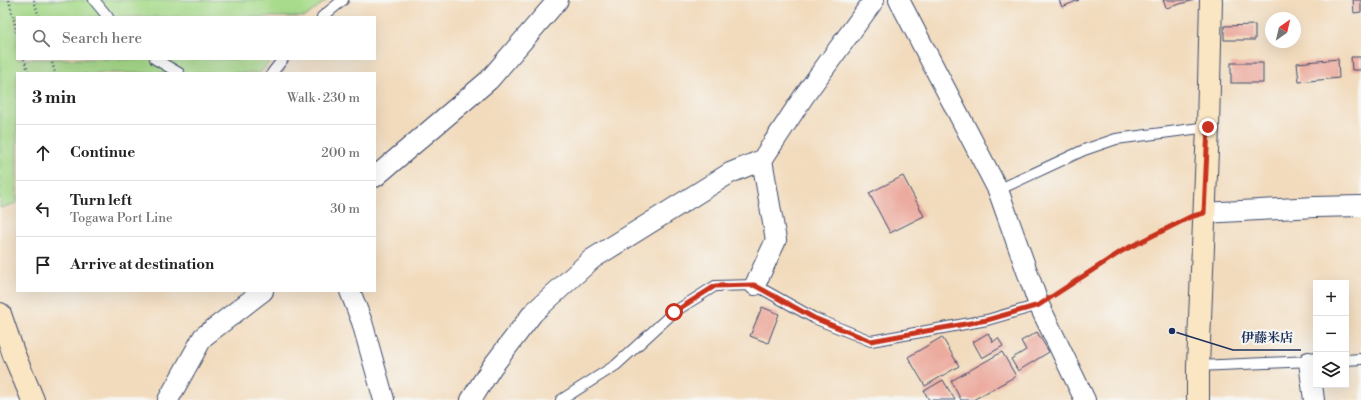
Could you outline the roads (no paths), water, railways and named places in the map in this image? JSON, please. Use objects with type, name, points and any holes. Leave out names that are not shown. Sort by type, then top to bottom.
[{"type":"main road","points":[[1198,400],[1211,0]]},
{"type":"main road","points":[[0,314],[14,355],[33,400]]},
{"type":"street","points":[[376,176],[489,80],[558,0]]},
{"type":"street","points":[[471,400],[492,367],[534,313],[592,259],[730,173],[762,160],[804,96],[874,0]]},
{"type":"street","points":[[898,0],[998,190],[1039,305],[1085,400]]},
{"type":"street","points":[[754,285],[776,240],[762,160]]},
{"type":"street","points":[[1204,213],[1315,206],[1361,206]]},
{"type":"street","points":[[168,400],[203,337],[261,292]]},
{"type":"street","points":[[350,292],[362,322],[384,400]]},
{"type":"street","points":[[1314,388],[1314,400]]},
{"type":"lane","points":[[94,0],[107,16]]},
{"type":"lane","points":[[323,16],[343,0]]},
{"type":"lane","points":[[157,60],[177,72]]},
{"type":"lane","points":[[273,72],[282,60]]},
{"type":"lane","points":[[998,190],[1084,150],[1116,139],[1208,127]]},
{"type":"lane","points":[[561,400],[616,365],[674,312],[715,286],[754,285],[814,318],[871,341],[987,320],[1039,305]]},
{"type":"lane","points":[[1349,360],[1361,360]]},
{"type":"lane","points":[[1198,366],[1313,361]]},
{"type":"place","name":"伊藤米店","points":[[1172,331]]}]
